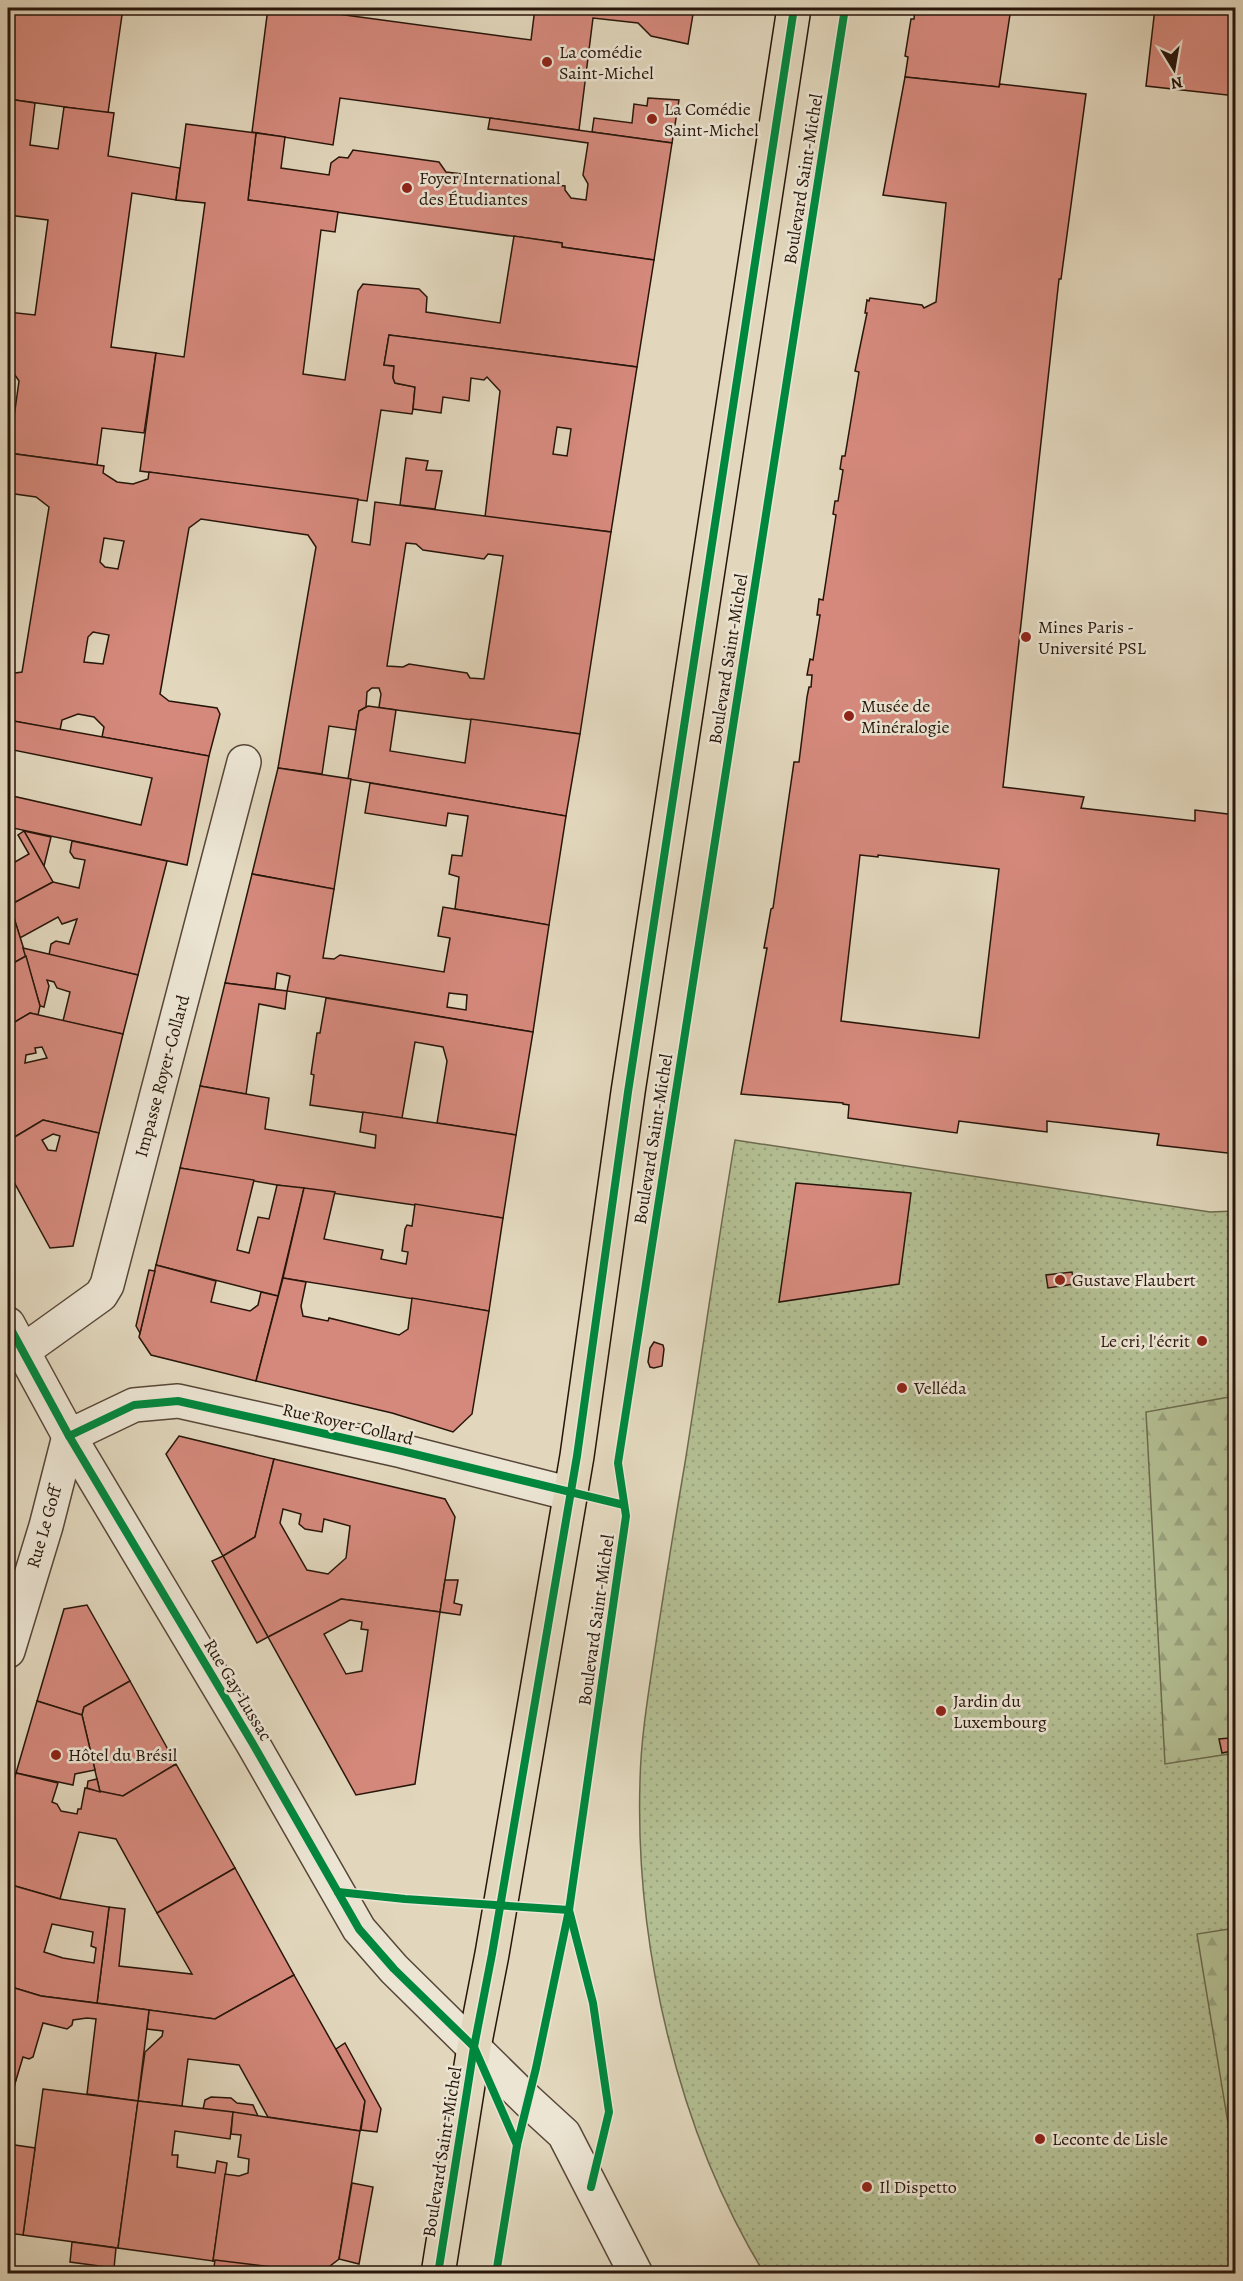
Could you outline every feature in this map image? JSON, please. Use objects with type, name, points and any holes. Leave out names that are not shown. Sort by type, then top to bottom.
[{"type":"main road","name":"Boulevard Saint-Michel","points":[[438,2274],[474,2047],[571,1494],[628,1092],[794,8]]},
{"type":"street","name":"Impasse Royer-Collard","points":[[13,1341],[101,1295],[107,1285],[244,762]]},
{"type":"street","name":"Rue Gay-Lussac","points":[[13,1341],[253,1744],[359,1929],[394,1969],[528,2102],[564,2134],[636,2274]]},
{"type":"street","name":"Rue Royer-Collard","points":[[69,1436],[134,1405],[178,1401],[402,1451],[571,1494]]},
{"type":"street","name":"Rue Le Goff","points":[[8,1652],[46,1526],[69,1436]]},
{"type":"green space","name":"Jardin du Luxembourg","points":[[735,1140],[1210,1212],[1235,1211],[1235,2273],[764,2273],[734,2218],[708,2160],[686,2099],[668,2036],[654,1972],[645,1908],[640,1844],[640,1781],[649,1690]]},
{"type":"green space","points":[[1235,1396],[1235,1753],[1165,1764],[1146,1412]]},
{"type":"green space","points":[[1236,1928],[1235,2166],[1197,1934]]},
{"type":"building","points":[[8,8],[123,8],[108,113],[8,99]]},
{"type":"building","points":[[268,8],[293,8],[531,40],[535,8],[694,8],[688,44],[651,36],[638,23],[593,18],[579,130],[340,98],[333,145],[252,132]]},
{"type":"building","points":[[915,8],[1011,8],[999,87],[905,77],[908,57],[905,56]]},
{"type":"building","points":[[1155,8],[1236,8],[1236,96],[1146,86]]},
{"type":"building","points":[[905,77],[999,87],[1000,84],[1086,94],[1061,279],[1059,279],[1003,787],[1084,797],[1081,808],[1195,821],[1195,810],[1236,815],[1236,1154],[1157,1145],[1159,1134],[1047,1121],[1047,1132],[959,1121],[957,1133],[848,1118],[849,1105],[843,1103],[741,1094],[767,948],[764,948],[773,908],[794,762],[799,762],[807,697],[809,687],[811,687],[812,675],[807,675],[810,659],[813,660],[820,615],[817,615],[819,599],[823,600],[836,515],[833,514],[835,501],[838,501],[843,470],[840,469],[842,456],[845,456],[859,372],[855,371],[867,313],[865,313],[867,300],[869,301],[870,298],[922,305],[924,308],[936,302],[946,203],[883,195]],"holes":[[[860,855],[878,857],[878,855],[999,869],[979,1038],[841,1021]]]},
{"type":"building","points":[[648,98],[679,100],[672,143],[592,132],[594,118],[632,123],[634,104],[647,106]]},
{"type":"building","points":[[8,99],[35,103],[30,145],[58,149],[64,107],[114,113],[108,156],[180,168],[176,200],[132,193],[111,347],[156,353],[144,433],[102,428],[97,465],[9,453],[19,381],[13,372],[8,372],[8,312],[35,315],[48,220],[8,215]]},
{"type":"building","name":"Foyer International des Étudiantes","points":[[490,118],[672,143],[654,260],[562,247],[562,243],[248,200],[256,133],[285,137],[281,168],[329,175],[331,163],[339,157],[348,158],[353,150],[439,162],[446,172],[565,186],[571,198],[586,200],[588,184],[583,175],[588,143],[488,129]]},
{"type":"building","points":[[186,124],[256,133],[248,200],[338,212],[335,232],[321,230],[303,374],[345,380],[358,291],[363,284],[419,289],[427,297],[426,312],[500,323],[514,236],[562,243],[562,247],[654,260],[637,367],[389,335],[384,365],[394,366],[395,383],[415,387],[413,409],[412,414],[381,410],[367,501],[140,471],[156,353],[184,357],[205,203],[176,200]]},
{"type":"building","points":[[389,335],[637,367],[611,532],[485,517],[500,391],[487,377],[484,380],[471,378],[469,401],[443,397],[441,413],[413,409],[415,387],[395,383],[394,366],[384,365]],"holes":[[[557,427],[571,429],[567,456],[553,454]]]},
{"type":"building","points":[[8,453],[104,466],[103,473],[117,482],[133,484],[148,479],[149,472],[358,499],[352,542],[370,545],[375,502],[611,532],[580,734],[381,708],[379,707],[381,694],[379,688],[372,688],[367,692],[366,707],[359,711],[356,730],[329,726],[322,774],[278,768],[316,547],[308,535],[201,519],[189,528],[160,694],[169,701],[217,708],[220,714],[209,756],[102,737],[104,727],[94,717],[78,714],[62,720],[60,730],[8,720],[8,674],[22,672],[49,507],[36,497],[8,493]],"holes":[[[104,538],[124,541],[118,569],[105,567],[100,562]],[[406,543],[416,544],[423,550],[484,559],[488,554],[503,556],[484,679],[470,678],[467,673],[409,664],[403,667],[387,666]],[[93,632],[109,635],[103,664],[84,662],[88,637]]]},
{"type":"building","points":[[406,458],[428,461],[426,470],[442,471],[435,509],[400,505]]},
{"type":"building","points":[[368,706],[396,710],[390,751],[465,763],[471,719],[580,734],[566,816],[348,779],[359,711]]},
{"type":"building","points":[[8,720],[209,756],[187,865],[8,827],[8,795],[141,825],[152,778],[8,749]]},
{"type":"building","points":[[278,768],[351,779],[334,889],[252,874]]},
{"type":"building","points":[[370,783],[566,816],[549,925],[455,909],[459,877],[449,874],[452,855],[462,856],[468,816],[448,813],[446,826],[365,813]]},
{"type":"building","points":[[24,831],[51,837],[44,866]]},
{"type":"building","points":[[24,831],[53,882],[8,906],[8,866],[29,854],[18,835]]},
{"type":"building","points":[[72,841],[167,861],[138,975],[49,955],[51,944],[56,941],[69,944],[77,919],[62,924],[58,917],[20,938],[10,905],[53,882],[79,888],[85,860],[74,858],[70,852]]},
{"type":"building","points":[[252,874],[334,889],[323,958],[334,959],[340,955],[444,972],[450,938],[438,936],[443,907],[549,925],[533,1032],[287,991],[290,976],[277,973],[275,989],[225,983]],"holes":[[[449,993],[467,995],[466,1010],[447,1007]]]},
{"type":"building","points":[[10,905],[26,956],[8,966],[8,906]]},
{"type":"building","points":[[23,948],[138,975],[123,1034],[63,1021],[70,992],[57,988],[54,982],[47,980],[49,986],[44,1007],[40,1006]]},
{"type":"building","points":[[26,956],[40,1006],[38,1015],[30,1013],[8,1026],[8,966]]},
{"type":"building","points":[[225,983],[287,991],[285,1009],[259,1004],[246,1094],[200,1086]]},
{"type":"building","points":[[326,998],[533,1032],[516,1135],[437,1123],[447,1061],[443,1047],[415,1042],[402,1118],[310,1105],[314,1075],[311,1074],[317,1033],[320,1033]]},
{"type":"building","points":[[30,1013],[123,1034],[99,1133],[43,1120],[8,1141],[8,1026]],"holes":[[[42,1047],[47,1058],[25,1063],[26,1055],[36,1053],[35,1048]]]},
{"type":"building","points":[[200,1086],[269,1098],[265,1129],[375,1148],[376,1135],[360,1132],[363,1112],[516,1135],[503,1218],[277,1185],[180,1168]]},
{"type":"building","points":[[43,1120],[99,1133],[73,1246],[50,1248],[8,1171],[8,1141]],"holes":[[[53,1134],[60,1136],[56,1151],[48,1150],[42,1140]]]},
{"type":"building","points":[[180,1168],[254,1180],[237,1250],[249,1253],[258,1217],[269,1219],[277,1185],[304,1188],[278,1296],[156,1265]]},
{"type":"building","points":[[796,1183],[911,1193],[899,1284],[779,1302]]},
{"type":"building","points":[[304,1188],[335,1192],[324,1239],[383,1250],[381,1259],[406,1264],[408,1252],[402,1251],[405,1229],[407,1225],[412,1226],[415,1204],[503,1218],[489,1311],[283,1278]]},
{"type":"building","points":[[156,1265],[216,1281],[211,1302],[250,1311],[258,1305],[261,1292],[278,1296],[256,1381],[151,1355],[139,1337]]},
{"type":"building","points":[[149,1270],[155,1271],[140,1333],[136,1326]]},
{"type":"building","name":"Gustave Flaubert","points":[[1072,1272],[1074,1284],[1048,1288],[1046,1275]]},
{"type":"building","points":[[283,1278],[306,1282],[301,1306],[303,1316],[328,1321],[329,1318],[399,1335],[408,1329],[412,1298],[489,1311],[472,1414],[453,1432],[392,1413],[256,1381]]},
{"type":"building","points":[[654,1342],[663,1345],[664,1349],[662,1366],[654,1368],[650,1367],[648,1362],[650,1348]]},
{"type":"building","points":[[179,1436],[274,1459],[255,1537],[223,1556],[166,1454]]},
{"type":"building","points":[[274,1459],[445,1499],[455,1517],[440,1612],[341,1599],[268,1637],[223,1556],[255,1537]],"holes":[[[283,1509],[301,1514],[299,1524],[305,1529],[322,1532],[324,1519],[350,1526],[346,1558],[328,1574],[307,1570],[280,1523]]]},
{"type":"building","points":[[8,1465],[14,1477],[8,1498]]},
{"type":"building","points":[[223,1556],[268,1637],[257,1643],[212,1561]]},
{"type":"building","points":[[445,1580],[458,1580],[454,1603],[462,1605],[460,1615],[440,1612]]},
{"type":"building","points":[[341,1599],[440,1612],[415,1784],[356,1795],[268,1637]],"holes":[[[350,1620],[362,1622],[361,1629],[368,1630],[362,1671],[346,1674],[324,1634]]]},
{"type":"building","points":[[87,1605],[130,1681],[84,1707],[82,1715],[37,1701],[64,1609]]},
{"type":"building","points":[[130,1681],[176,1764],[123,1796],[100,1792],[82,1715],[84,1707]]},
{"type":"building","name":"Hôtel du Brésil","points":[[37,1701],[82,1715],[95,1770],[75,1774],[73,1785],[16,1773]]},
{"type":"building","points":[[1230,1738],[1232,1751],[1222,1753],[1219,1739]]},
{"type":"building","points":[[176,1764],[235,1868],[157,1913],[116,1839],[79,1832],[60,1899],[8,1884],[8,1801],[16,1773],[58,1783],[52,1802],[57,1804],[61,1811],[77,1814],[78,1809],[81,1809],[85,1788],[123,1796]]},
{"type":"building","points":[[97,1779],[100,1792],[87,1788],[88,1781]]},
{"type":"building","points":[[235,1868],[294,1975],[215,2019],[97,2003],[109,1907],[125,1909],[119,1966],[192,1974],[157,1913]]},
{"type":"building","points":[[8,1884],[60,1899],[109,1907],[97,2003],[41,1996],[8,1986]],"holes":[[[52,1924],[93,1932],[91,1946],[96,1948],[94,1963],[44,1952]]]},
{"type":"building","points":[[294,1975],[365,2101],[360,2131],[268,2117],[239,2065],[188,2059],[182,2106],[138,2101],[145,2052],[162,2036],[163,2031],[147,2029],[149,2010],[215,2019]]},
{"type":"building","points":[[8,1986],[41,1996],[149,2010],[138,2101],[87,2094],[96,2019],[73,2020],[72,2025],[67,2029],[43,2023],[33,2057],[29,2059],[23,2057],[16,2080],[8,2078]]},
{"type":"building","points":[[345,2043],[381,2109],[377,2132],[361,2130],[365,2101],[336,2049]]},
{"type":"building","points":[[8,2078],[16,2080],[8,2110]]},
{"type":"building","points":[[43,2089],[138,2101],[118,2248],[23,2235]]},
{"type":"building","points":[[211,2097],[231,2098],[237,2103],[253,2105],[258,2116],[203,2109],[205,2100]]},
{"type":"building","points":[[138,2101],[233,2112],[230,2139],[175,2131],[172,2155],[178,2155],[177,2167],[215,2173],[217,2161],[227,2163],[213,2261],[118,2248]]},
{"type":"building","points":[[233,2112],[360,2131],[339,2259],[321,2273],[213,2261],[225,2174],[239,2176],[248,2173],[249,2159],[238,2157],[241,2135],[231,2134]]},
{"type":"building","points":[[8,2144],[35,2148],[23,2235],[8,2233]]},
{"type":"building","points":[[352,2183],[373,2187],[359,2264],[339,2259]]},
{"type":"building","points":[[72,2242],[116,2248],[114,2268],[70,2262]]},
{"type":"building","points":[[215,2260],[321,2273],[321,2274],[213,2274]]},
{"type":"cycle path","points":[[438,2274],[474,2047],[577,1456],[628,1092],[794,8]]},
{"type":"cycle path","points":[[496,2274],[517,2145],[536,2068],[569,1910],[626,1516],[618,1463],[845,8]]},
{"type":"cycle path","points":[[8,1324],[69,1436],[253,1744],[359,1929],[394,1969],[474,2047],[517,2145]]},
{"type":"cycle path","points":[[69,1436],[134,1405],[178,1401],[402,1451],[624,1505]]},
{"type":"cycle path","points":[[338,1892],[569,1910],[593,2003],[609,2112],[591,2187]]},
{"type":"place","name":"La comédie Saint-Michel","points":[[547,62]]},
{"type":"place","name":"La Comédie Saint-Michel","points":[[652,119]]},
{"type":"place","name":"Foyer International des Étudiantes","points":[[407,188]]},
{"type":"place","name":"Mines Paris - Université PSL","points":[[1026,637]]},
{"type":"place","name":"Musée de Minéralogie","points":[[849,716]]},
{"type":"place","name":"Gustave Flaubert","points":[[1060,1280]]},
{"type":"place","name":"Le cri, l'écrit","points":[[1202,1341]]},
{"type":"place","name":"Velléda","points":[[902,1388]]},
{"type":"place","name":"Jardin du Luxembourg","points":[[941,1711]]},
{"type":"place","name":"Hôtel du Brésil","points":[[56,1755]]},
{"type":"place","name":"Leconte de Lisle","points":[[1040,2139]]},
{"type":"place","name":"Il Dispetto","points":[[867,2187]]}]
